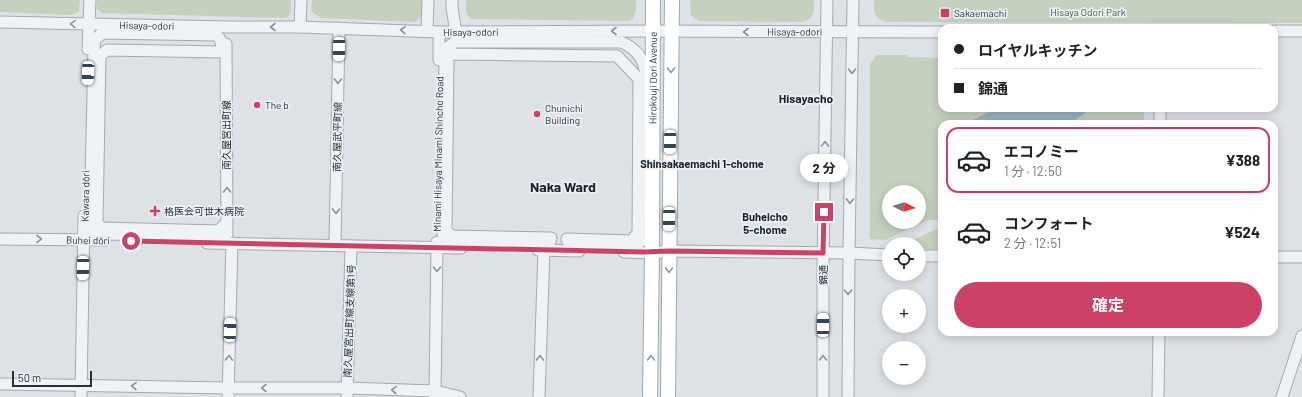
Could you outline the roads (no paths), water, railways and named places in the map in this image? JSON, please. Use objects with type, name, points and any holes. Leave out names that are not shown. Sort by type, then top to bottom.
[{"type":"main road","name":"Hirokouji Dori Avenue","points":[[650,397],[654,31],[653,0]]},
{"type":"main road","name":"Hirokouji Dori Avenue","points":[[668,397],[672,0]]},
{"type":"street","name":"Kawara dōri","points":[[81,397],[90,0]]},
{"type":"street","points":[[300,27],[301,0]]},
{"type":"street","points":[[427,31],[428,0]]},
{"type":"street","points":[[452,0],[456,32]]},
{"type":"street","name":"錦通","points":[[823,397],[823,253],[827,0]]},
{"type":"street","points":[[848,397],[848,253],[853,0]]},
{"type":"street","name":"Hisaya-odori","points":[[0,22],[226,27],[300,27],[439,32],[938,32]]},
{"type":"street","name":"南久屋宮出町線","points":[[226,27],[229,243]]},
{"type":"street","name":"南久屋武平町線","points":[[335,246],[339,28]]},
{"type":"street","points":[[1278,31],[1302,31]]},
{"type":"street","name":"Minami Hisaya Minami Shincho Road","points":[[435,394],[439,32]]},
{"type":"street","points":[[102,33],[216,35],[222,42],[222,52],[107,50],[100,56],[97,223],[102,228],[123,229],[219,231],[223,226],[222,234],[216,236],[103,234],[93,232],[90,228],[90,222],[95,40],[102,33]]},
{"type":"street","points":[[455,42],[621,42],[636,52],[641,58],[644,64],[646,77],[645,237],[640,243],[632,246],[571,245],[568,243],[567,239],[630,241],[638,233],[639,79],[617,56],[451,54],[448,58],[446,231],[452,236],[551,238],[548,244],[449,241],[444,237],[443,227],[445,57],[446,48],[450,44],[455,42]]},
{"type":"street","name":"Buhei dōri","points":[[0,238],[652,253],[669,251],[882,255]]},
{"type":"street","points":[[228,392],[229,243]]},
{"type":"street","name":"南久屋宮出町線支線第1号","points":[[347,392],[351,246]]},
{"type":"street","points":[[539,397],[544,250]]},
{"type":"street","points":[[926,256],[938,256]]},
{"type":"street","points":[[1278,257],[1302,257]]},
{"type":"street","points":[[1158,397],[1159,336]]},
{"type":"street","points":[[1282,397],[1302,336]]},
{"type":"street","points":[[0,384],[81,385],[228,392],[435,394],[460,397]]},
{"type":"water","points":[[989,112],[1086,112],[1075,120],[973,120]]},
{"type":"place","name":"Sakaemachi","points":[[945,13]]},
{"type":"place","name":"The b","points":[[257,105]]},
{"type":"place","name":"Chunichi Building","points":[[537,114]]},
{"type":"place","name":"格医会可世木病院","points":[[155,211]]},
{"type":"district","name":"Hisayacho","points":[[806,99]]},
{"type":"district","name":"Shinsakaemachi 1-chome","points":[[702,164]]},
{"type":"district","name":"Naka Ward","points":[[563,187]]},
{"type":"district","name":"Buheicho 5-chome","points":[[765,223]]},
{"type":"park label","name":"Hisaya Odori Park","points":[[1088,12]]}]
